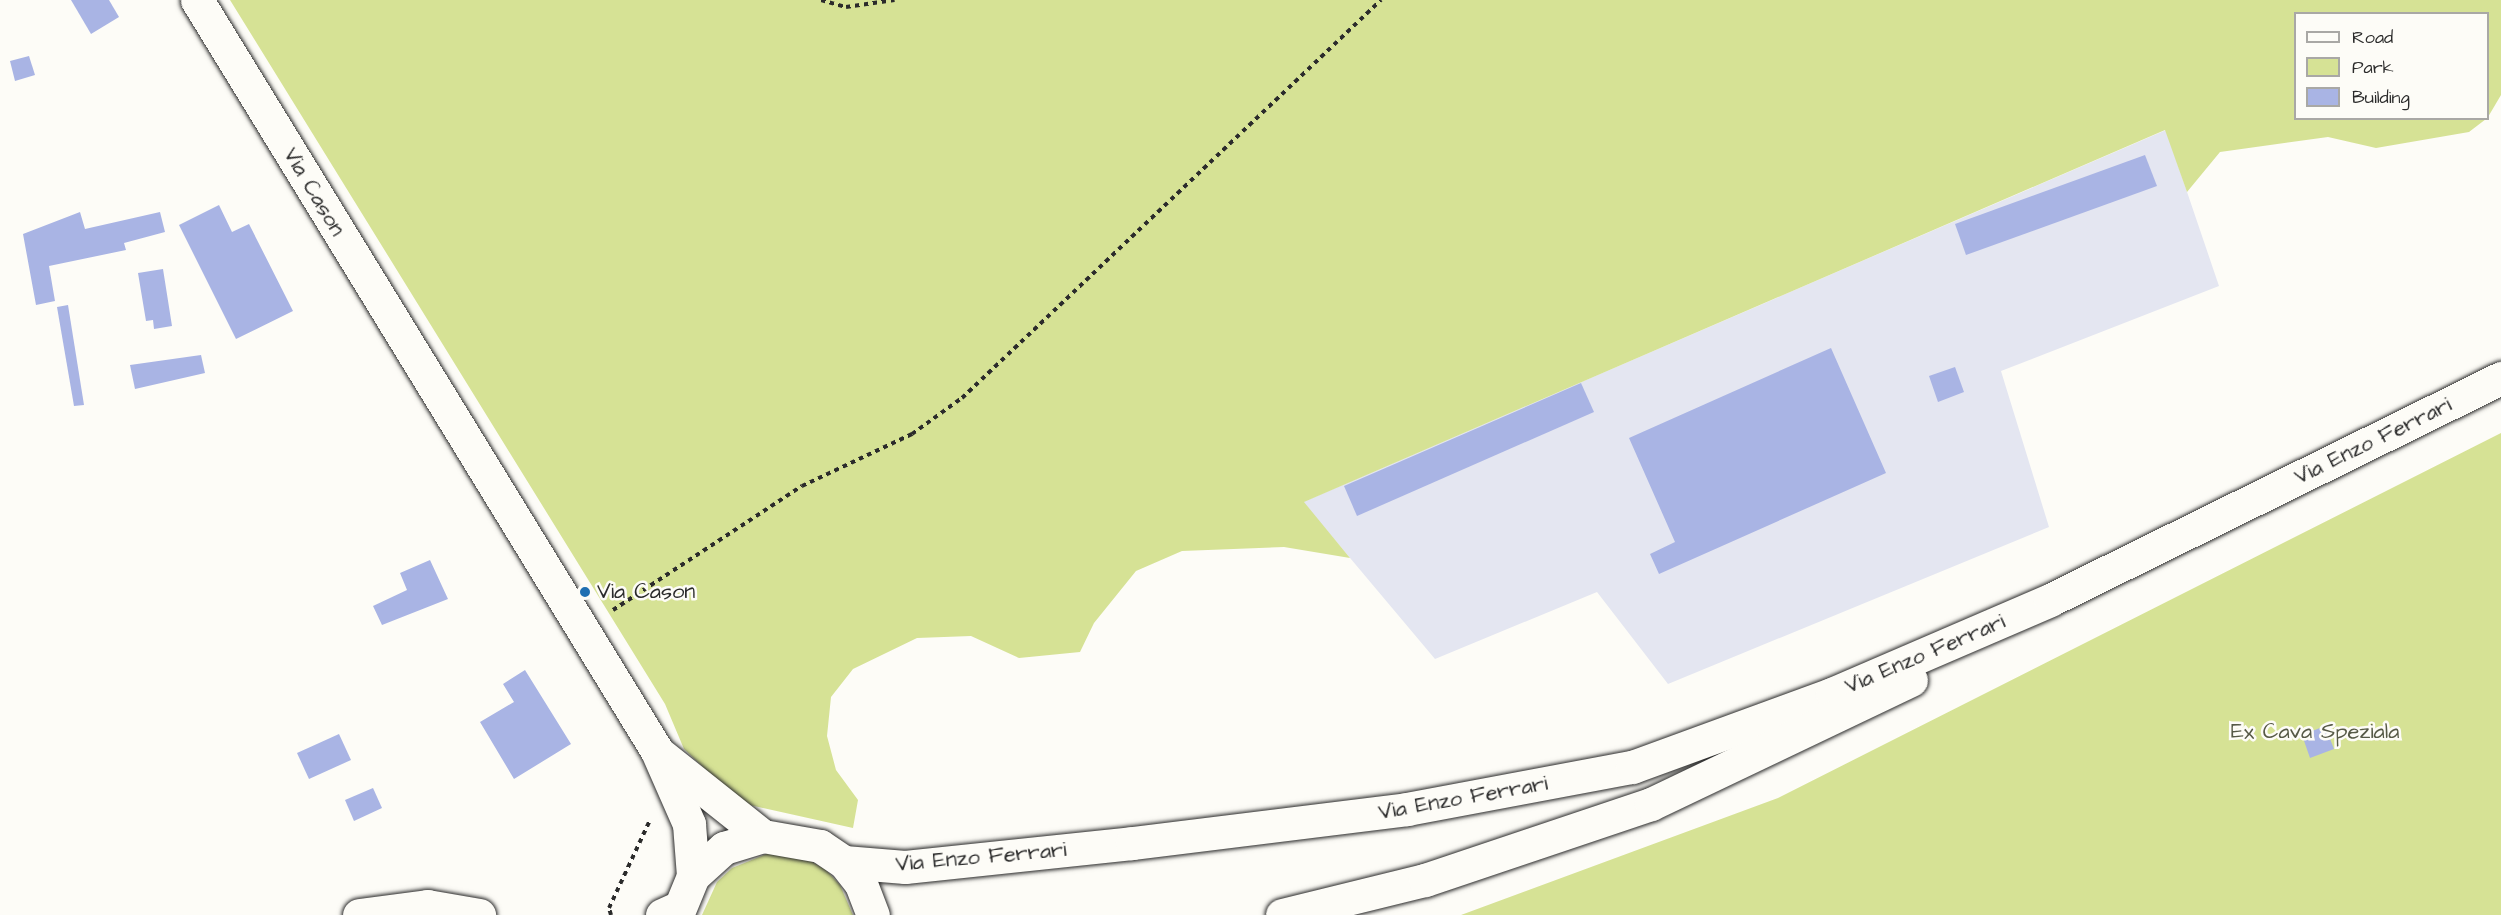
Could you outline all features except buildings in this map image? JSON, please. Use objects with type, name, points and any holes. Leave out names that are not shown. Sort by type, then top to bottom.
[{"type":"main road","name":"Via Cason","points":[[197,0],[657,752],[689,824],[693,876]]},
{"type":"main road","name":"Via Enzo Ferrari","points":[[844,862],[905,867],[1144,842],[1407,809],[1632,767],[1832,694],[2050,600],[2501,378]]},
{"type":"main road","name":"Via Enzo Ferrari","points":[[1282,915],[1425,880],[1651,804],[1867,705],[2050,600]]},
{"type":"main road","name":"Via Cason","points":[[657,752],[763,836]]},
{"type":"main road","points":[[672,913],[693,876],[724,848],[763,836],[820,846],[844,862],[861,884],[873,915]]},
{"type":"main road","points":[[359,915],[427,906],[479,915]]},
{"type":"path","points":[[821,0],[846,7],[894,0]]},
{"type":"path","points":[[583,631],[802,486],[912,434],[962,398],[1380,0]]},
{"type":"path","points":[[611,915],[609,909],[652,815]]},
{"type":"shaded area","points":[[2166,130],[2219,286],[2001,371],[2049,527],[1668,684],[1597,592],[1435,659],[1303,502]]},
{"type":"green space","points":[[230,0],[2501,0],[2501,95],[2489,115],[2489,12],[2294,12],[2294,120],[2485,120],[2469,132],[2376,148],[2328,137],[2220,152],[2187,192],[2165,130],[1304,502],[1350,558],[1284,547],[1182,551],[1136,571],[1094,623],[1080,652],[1019,658],[971,636],[917,638],[853,669],[831,697],[827,736],[836,770],[858,800],[853,828],[741,803],[684,749],[665,704]]},
{"type":"green space","name":"Ex Cava Speziala","points":[[2501,433],[2501,915],[1461,915],[1778,798]]},
{"type":"green space","points":[[769,853],[809,860],[826,870],[840,885],[853,915],[702,915],[717,882],[732,868]]},
{"type":"place","name":"Via Cason","points":[[585,592]]}]
